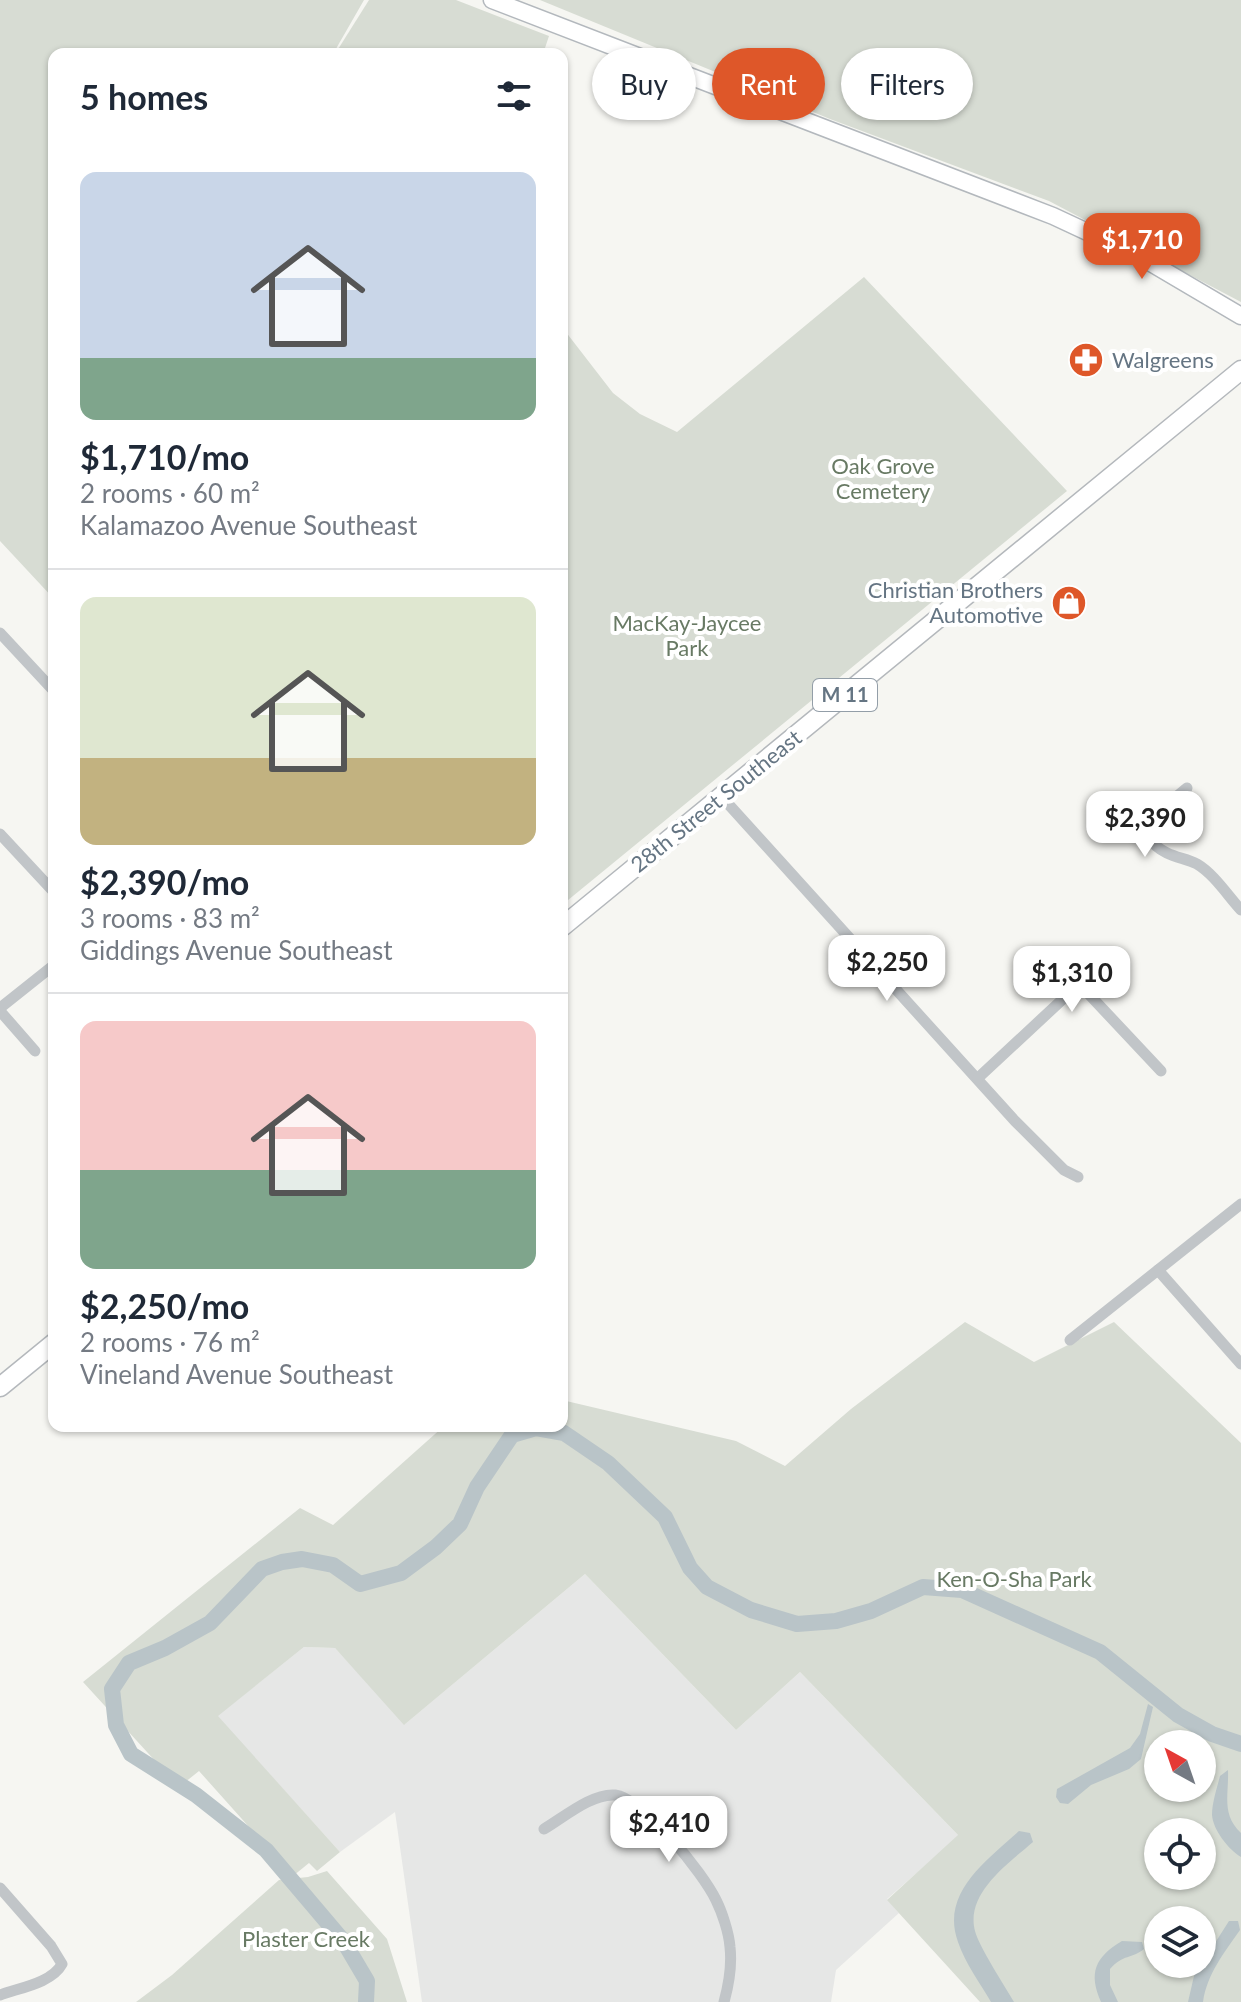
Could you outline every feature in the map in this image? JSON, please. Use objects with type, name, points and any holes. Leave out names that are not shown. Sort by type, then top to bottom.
[{"type":"main road","points":[[492,0],[1053,216],[1141,257],[1241,316]]},
{"type":"main road","name":"28th Street Southeast","points":[[568,922],[1241,370]]},
{"type":"main road","points":[[0,1387],[48,1348]]},
{"type":"street","points":[[0,633],[48,685]]},
{"type":"street","points":[[1187,788],[1156,814],[1150,823],[1150,834],[1155,845],[1196,864],[1207,873],[1241,910]]},
{"type":"street","points":[[721,796],[1015,1121],[1064,1170],[1078,1177]]},
{"type":"street","points":[[0,834],[48,886]]},
{"type":"street","points":[[35,1051],[0,1010],[48,970]]},
{"type":"street","points":[[978,1078],[1064,998],[1084,989],[1161,1071]]},
{"type":"street","points":[[1070,1340],[1241,1204]]},
{"type":"street","points":[[1158,1270],[1241,1364]]},
{"type":"street","points":[[544,1829],[593,1800],[612,1795],[630,1799],[656,1822],[683,1853],[716,1900],[730,1945],[729,1983],[724,2002]]},
{"type":"street","points":[[0,1888],[51,1946],[62,1964],[49,1977],[0,1995]]},
{"type":"shaded area","points":[[585,1574],[736,1730],[800,1672],[959,1836],[887,1899],[899,1913],[836,1970],[831,2002],[422,2002],[395,1812],[340,1852],[217,1716],[304,1647],[335,1648],[405,1724]]},
{"type":"shaded area","points":[[1148,1704],[1153,1707],[1148,1730],[1144,1730],[1141,1759],[1129,1769],[1091,1785],[1068,1804],[1060,1803],[1056,1797],[1057,1789],[1130,1748],[1140,1734]]},
{"type":"shaded area","points":[[1228,1770],[1228,1811],[1241,1833],[1241,1857],[1222,1839],[1216,1829],[1216,1818],[1213,1818],[1220,1776]]},
{"type":"shaded area","points":[[1019,1831],[1030,1833],[1033,1842],[1001,1869],[976,1904],[975,1931],[1014,2002],[991,2002],[958,1942],[954,1924],[955,1908],[970,1879]]},
{"type":"shaded area","points":[[1229,1921],[1238,1921],[1240,1930],[1216,1966],[1216,1941]]},
{"type":"shaded area","points":[[1122,1941],[1142,1942],[1144,1949],[1110,1969],[1110,1985],[1118,2002],[1101,2002],[1095,1982],[1096,1967]]},
{"type":"shaded area","points":[[1194,1978],[1210,1978],[1203,2002],[1188,2002]]},
{"type":"green space","points":[[0,0],[364,0],[336,48],[48,48],[48,593],[0,541]]},
{"type":"green space","points":[[369,0],[456,0],[549,36],[545,48],[339,48]]},
{"type":"green space","points":[[540,0],[1241,0],[1241,302],[1049,201],[825,117],[825,48],[712,48],[712,71],[696,64],[696,48],[657,48]]},
{"type":"green space","points":[[864,277],[1067,491],[568,900],[568,335],[613,393],[640,414],[677,432]]},
{"type":"green space","name":"Ken-O-Sha Park","points":[[965,1322],[1034,1362],[1114,1322],[1241,1443],[1241,2002],[980,2002],[887,1900],[958,1835],[800,1672],[736,1730],[585,1574],[404,1725],[335,1648],[304,1647],[218,1716],[340,1852],[317,1871],[309,1863],[293,1876],[199,1771],[179,1787],[83,1682],[300,1508],[333,1525],[437,1432],[568,1432],[568,1401],[736,1441],[785,1466],[851,1409]]},
{"type":"green space","name":"Plaster Creek","points":[[327,1871],[387,1939],[407,2002],[136,2002],[172,1975],[279,1880]]},
{"type":"waterway","name":"Plaster Creek","points":[[366,2002],[367,1981],[344,1942],[266,1850],[196,1795],[131,1754],[116,1725],[112,1689],[129,1663],[165,1648],[210,1623],[262,1569],[302,1559],[333,1565],[360,1584],[401,1573],[460,1524],[477,1487],[512,1435],[522,1432]]},
{"type":"waterway","name":"Plaster Creek","points":[[558,1432],[608,1463],[665,1517],[690,1568],[707,1587],[751,1610],[797,1624],[836,1621],[871,1611],[923,1587],[962,1590],[1100,1652],[1178,1715],[1212,1734],[1241,1744]]},
{"type":"place","name":"Walgreens","points":[[1086,360]]},
{"type":"place","name":"Christian Brothers Automotive","points":[[1069,603]]},
{"type":"park label","name":"Oak Grove Cemetery","points":[[883,478]]},
{"type":"park label","name":"MacKay-Jaycee Park","points":[[687,636]]}]
